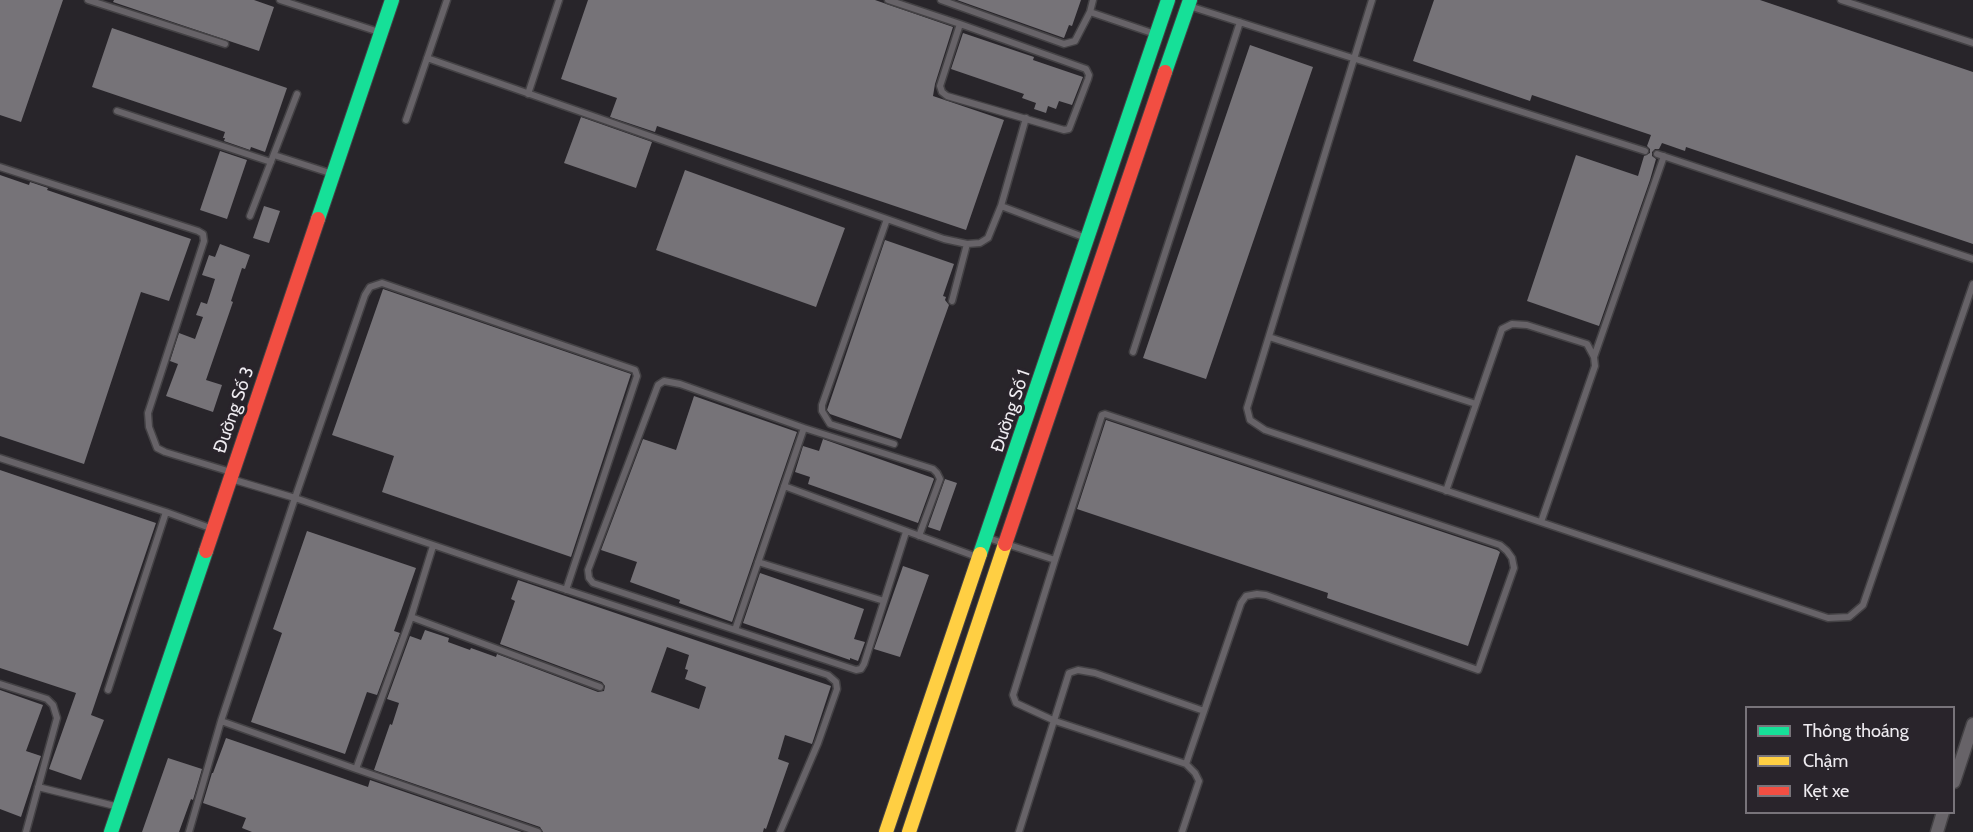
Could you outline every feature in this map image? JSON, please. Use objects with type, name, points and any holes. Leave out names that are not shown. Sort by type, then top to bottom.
[{"type":"street","name":"Đường Số 3","points":[[111,832],[392,0]]},
{"type":"street","name":"Đường Số 1","points":[[886,832],[1168,0]]},
{"type":"street","name":"Đường Số 1","points":[[909,832],[1189,3]]},
{"type":"street","points":[[1955,776],[1973,724]]},
{"type":"street","points":[[1936,832],[1943,814]]},
{"type":"lane","points":[[88,0],[225,44]]},
{"type":"lane","points":[[280,0],[381,33]]},
{"type":"lane","points":[[406,120],[447,0]]},
{"type":"lane","points":[[528,94],[559,0]]},
{"type":"lane","points":[[888,0],[960,24],[1086,69],[1088,79],[1069,129],[1064,130],[947,96],[942,92],[940,86],[960,24]]},
{"type":"lane","points":[[941,0],[1064,44],[1075,41],[1094,0]]},
{"type":"lane","points":[[1372,0],[1247,408],[1250,420],[1265,430],[1828,618],[1849,617],[1863,606],[1973,284]]},
{"type":"lane","points":[[1841,0],[1973,43]]},
{"type":"lane","points":[[1189,3],[1240,22],[1645,151]]},
{"type":"lane","points":[[1090,12],[1156,34]]},
{"type":"lane","points":[[1133,352],[1240,22]]},
{"type":"lane","points":[[427,58],[944,239],[967,244],[980,243],[988,238],[1001,206],[1026,118]]},
{"type":"lane","points":[[250,216],[297,94]]},
{"type":"lane","points":[[117,111],[333,174]]},
{"type":"lane","points":[[1594,357],[1661,155],[1973,259]]},
{"type":"lane","points":[[0,167],[203,234],[204,241],[148,413],[149,427],[157,448],[433,546],[828,675],[836,682],[837,689],[818,744],[780,832]]},
{"type":"lane","points":[[1001,206],[1088,238]]},
{"type":"lane","points":[[887,219],[822,405],[822,411],[830,424],[894,444]]},
{"type":"lane","points":[[952,301],[967,244]]},
{"type":"lane","points":[[189,832],[221,721],[295,498],[365,295],[370,287],[382,283],[637,372],[566,590]]},
{"type":"lane","points":[[1446,491],[1502,328],[1512,324],[1527,325],[1587,344],[1594,357],[1595,366],[1541,522]]},
{"type":"lane","points":[[1269,338],[1476,404]]},
{"type":"lane","points":[[906,531],[864,664],[861,669],[856,670],[593,582],[589,578],[588,570],[658,385],[664,381],[680,384],[804,428],[933,469],[940,479],[919,536]]},
{"type":"lane","points":[[1182,832],[1199,781],[1186,764],[1055,721],[1016,703],[1013,695],[1102,415],[1105,414],[1500,545],[1512,558],[1514,568],[1478,670],[1266,595],[1245,596],[1186,764]]},
{"type":"lane","points":[[735,630],[804,428]]},
{"type":"lane","points":[[0,458],[213,529]]},
{"type":"lane","points":[[784,486],[980,558]]},
{"type":"lane","points":[[108,690],[166,512]]},
{"type":"lane","points":[[987,538],[1055,560]]},
{"type":"lane","points":[[356,769],[411,617],[433,546]]},
{"type":"lane","points":[[758,562],[884,601]]},
{"type":"lane","points":[[411,617],[600,687]]},
{"type":"lane","points":[[1019,832],[1069,673],[1078,670],[1095,673],[1204,711]]},
{"type":"lane","points":[[0,684],[46,699],[53,705],[57,718],[26,832]]},
{"type":"lane","points":[[221,721],[538,832]]},
{"type":"lane","points":[[38,787],[120,807]]},
{"type":"building","points":[[0,0],[63,0],[21,122],[0,115]]},
{"type":"building","points":[[114,0],[254,0],[274,7],[259,51],[113,2]]},
{"type":"building","points":[[588,0],[875,0],[953,27],[933,96],[1004,120],[966,230],[657,126],[655,132],[610,117],[617,98],[561,79]]},
{"type":"building","points":[[957,0],[1081,0],[1072,26],[1069,25],[1064,38]]},
{"type":"building","points":[[1434,0],[1760,0],[1973,72],[1973,244],[1686,147],[1685,151],[1662,143],[1659,149],[1652,152],[1652,156],[1656,159],[1650,180],[1599,326],[1527,301],[1576,155],[1638,176],[1644,156],[1650,153],[1647,146],[1651,135],[1532,95],[1530,101],[1413,61]]},
{"type":"building","points":[[112,28],[287,88],[265,152],[251,147],[250,150],[224,141],[225,132],[92,87]]},
{"type":"building","points":[[963,33],[1034,57],[1033,60],[1083,77],[1072,105],[1059,101],[1056,109],[1048,106],[1046,113],[1034,109],[1036,103],[1022,98],[1024,94],[951,69]]},
{"type":"building","points":[[1250,45],[1313,67],[1206,379],[1143,358]]},
{"type":"building","points":[[581,117],[652,142],[636,188],[564,163]]},
{"type":"building","points":[[220,151],[247,160],[227,219],[200,210]]},
{"type":"building","points":[[685,170],[845,228],[816,307],[656,250]]},
{"type":"building","points":[[0,175],[29,185],[30,182],[48,188],[47,190],[191,239],[169,301],[141,292],[84,464],[0,436]]},
{"type":"building","points":[[264,206],[280,211],[269,243],[253,238]]},
{"type":"building","points":[[885,240],[954,264],[943,296],[946,297],[945,300],[949,305],[901,439],[830,414],[827,410]]},
{"type":"building","points":[[220,244],[250,255],[245,269],[242,268],[231,301],[233,302],[206,380],[222,385],[213,412],[166,396],[178,364],[170,361],[179,333],[195,339],[203,317],[196,315],[201,302],[207,304],[215,279],[202,275],[209,255],[215,257]]},
{"type":"building","points":[[383,289],[631,374],[571,557],[382,492],[394,456],[332,435]]},
{"type":"building","points":[[694,396],[797,432],[732,622],[630,582],[637,562],[601,550],[643,439],[676,450]]},
{"type":"building","points":[[1106,420],[1497,550],[1500,552],[1468,646],[1327,598],[1328,593],[1077,509]]},
{"type":"building","points":[[823,439],[933,478],[918,523],[808,484],[810,477],[795,472],[803,446],[819,451]]},
{"type":"building","points":[[0,470],[156,523],[91,715],[104,720],[81,780],[49,769],[76,693],[0,668]]},
{"type":"building","points":[[945,479],[957,483],[940,531],[928,527]]},
{"type":"building","points":[[307,531],[416,568],[394,631],[400,633],[377,695],[367,692],[345,754],[251,722],[282,633],[273,629]]},
{"type":"building","points":[[903,566],[929,575],[900,657],[874,649]]},
{"type":"building","points":[[760,573],[864,609],[854,639],[865,642],[858,661],[743,623]]},
{"type":"building","points":[[518,580],[831,686],[812,744],[785,735],[778,759],[789,763],[766,829],[764,828],[763,832],[543,832],[540,827],[374,770],[399,703],[387,699],[410,636],[421,640],[425,630],[449,638],[448,642],[470,650],[471,648],[496,657],[497,654],[598,692],[604,691],[605,686],[602,682],[500,644],[515,601],[511,599]],"holes":[[[667,647],[689,655],[685,679],[706,687],[699,709],[651,692]]]},
{"type":"building","points":[[0,690],[43,705],[26,751],[41,756],[21,817],[0,809]]},
{"type":"building","points":[[226,738],[368,787],[370,780],[522,832],[252,832],[242,828],[246,818],[203,803]]},
{"type":"building","points":[[168,758],[202,769],[193,800],[191,799],[179,832],[142,832]]},
{"type":"traffic: fast","points":[[318,219],[392,0]]},
{"type":"traffic: fast","points":[[980,554],[1168,0]]},
{"type":"traffic: fast","points":[[1165,72],[1190,0]]},
{"type":"traffic: fast","points":[[111,832],[206,551]]},
{"type":"traffic: slow","points":[[909,832],[1005,544]]},
{"type":"traffic: slow","points":[[886,832],[980,554]]},
{"type":"traffic: jam","points":[[1005,544],[1165,72]]},
{"type":"traffic: jam","points":[[206,551],[318,219]]}]
